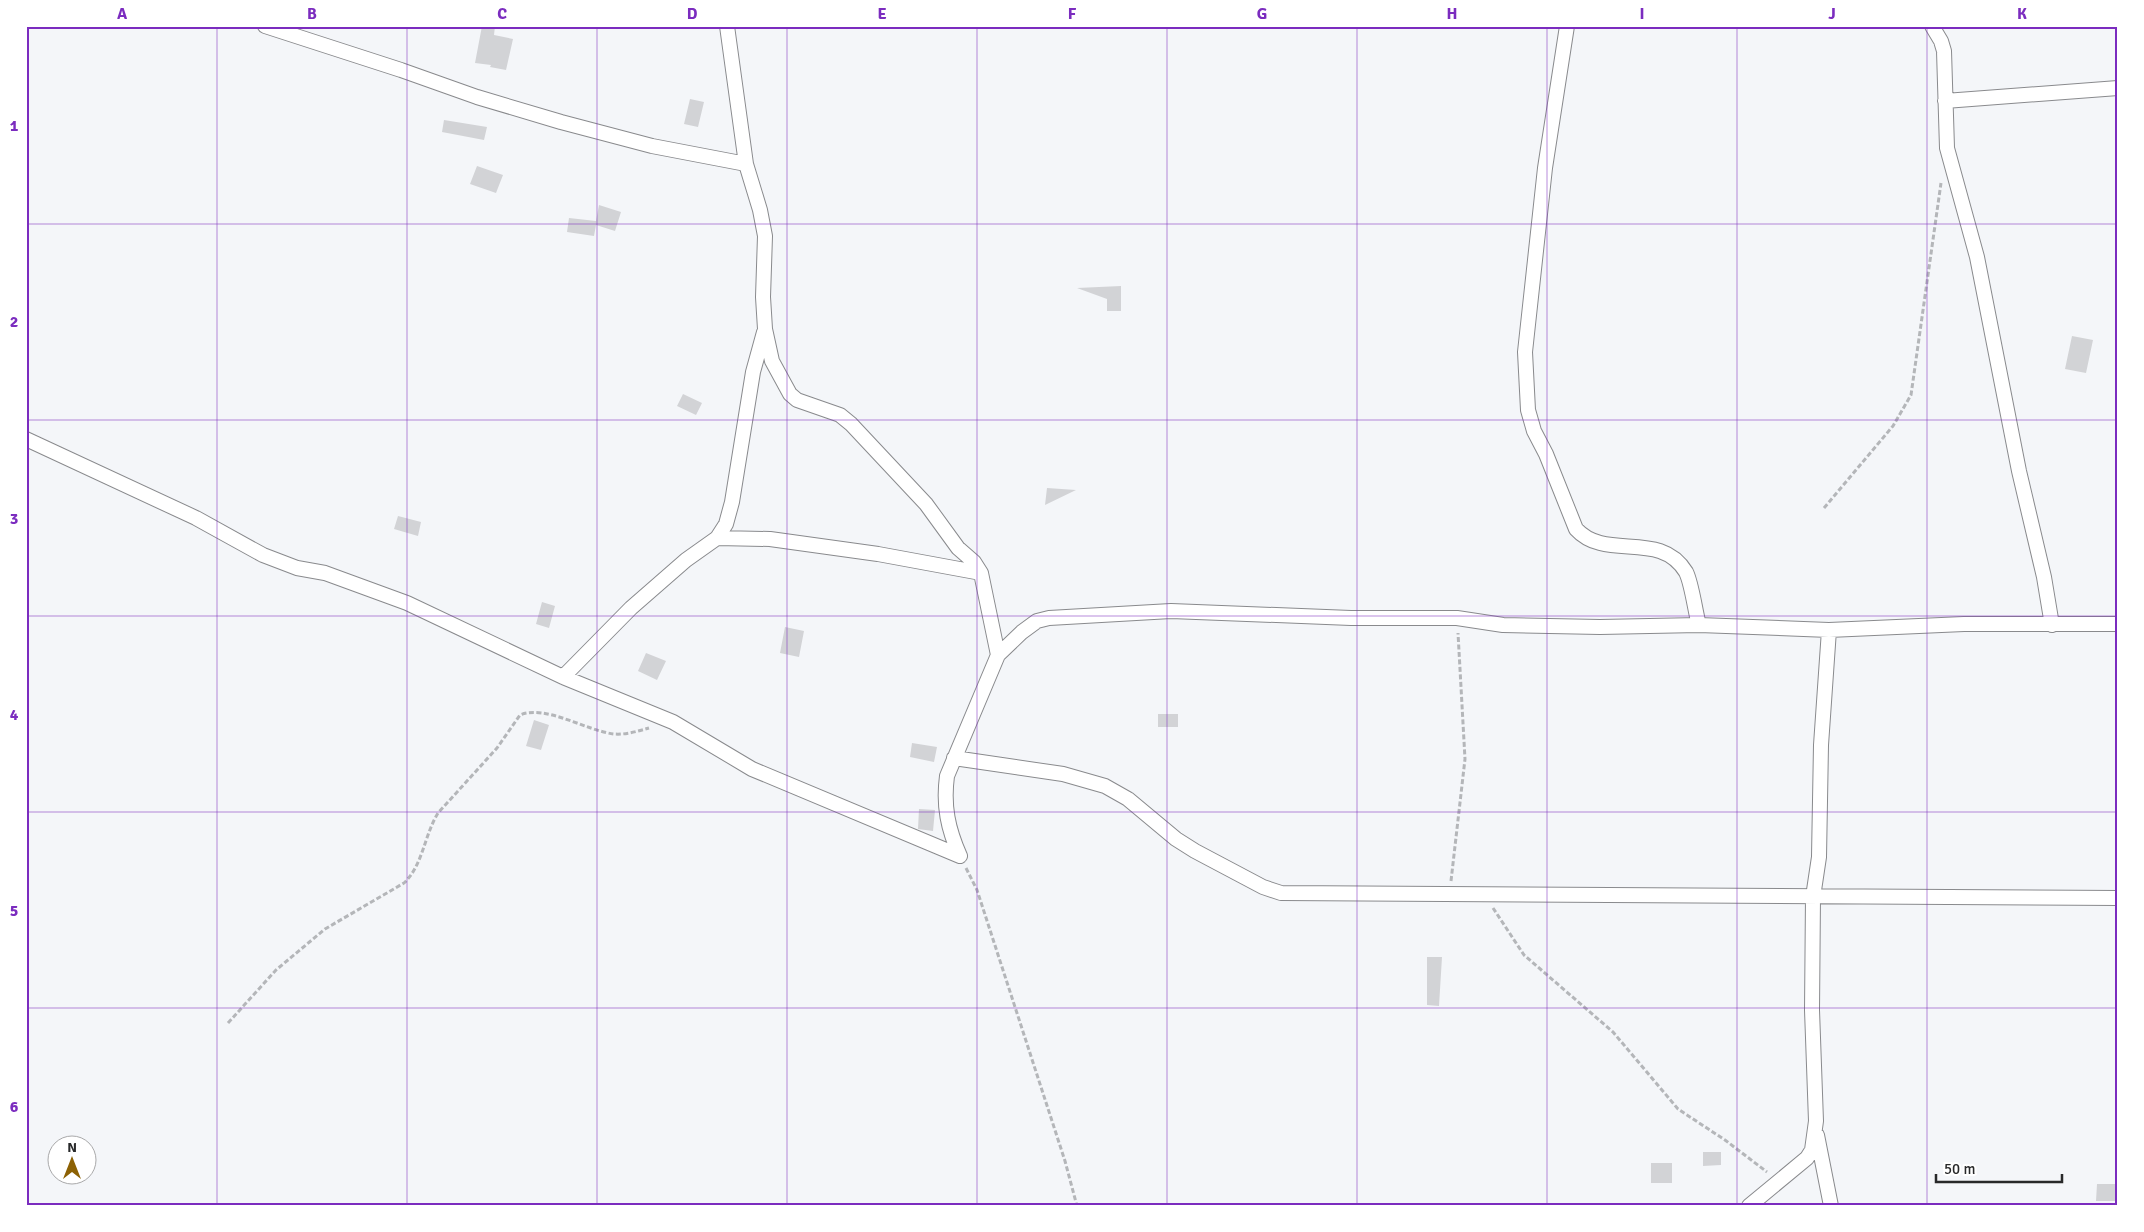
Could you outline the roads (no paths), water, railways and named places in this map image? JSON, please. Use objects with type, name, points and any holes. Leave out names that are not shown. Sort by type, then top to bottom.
[{"type":"street","points":[[265,26],[401,70],[477,98],[652,146],[746,164]]},
{"type":"street","points":[[727,26],[746,164],[760,210],[765,236],[763,297],[765,329],[772,361],[790,394],[797,400],[840,415],[851,424],[926,504],[958,548],[974,562],[981,573],[998,656]]},
{"type":"street","points":[[1567,26],[1545,168],[1526,343],[1528,410],[1534,431],[1546,454],[1576,529],[1584,537],[1595,542],[1612,546],[1648,547],[1662,551],[1672,558],[1686,573],[1699,624]]},
{"type":"street","points":[[1932,26],[1943,46],[1947,148],[1979,266],[2019,471],[2044,577],[2052,625]]},
{"type":"street","points":[[1945,101],[2118,88]]},
{"type":"street","points":[[563,677],[631,608],[686,560],[717,538],[726,524],[732,502],[753,372],[765,329]]},
{"type":"street","points":[[26,439],[196,518],[263,555],[297,568],[325,574],[407,603],[563,677],[673,722],[752,769],[960,856],[947,821],[944,794],[947,776],[998,656],[1022,632],[1037,621],[1049,618],[1171,611],[1351,618],[1457,618],[1503,625],[1600,627],[1699,624],[1829,630],[1964,624],[2118,624]]},
{"type":"street","points":[[717,538],[770,539],[878,554],[981,573]]},
{"type":"street","points":[[1749,1206],[1778,1180],[1807,1158],[1812,1150],[1815,1129],[1812,1010],[1813,897],[1819,857],[1821,745],[1829,630]]},
{"type":"street","points":[[954,758],[1063,774],[1105,786],[1128,799],[1176,839],[1195,851],[1263,887],[1281,893],[1297,895],[1484,893],[2118,898]]},
{"type":"street","points":[[1815,1129],[1831,1206]]}]
